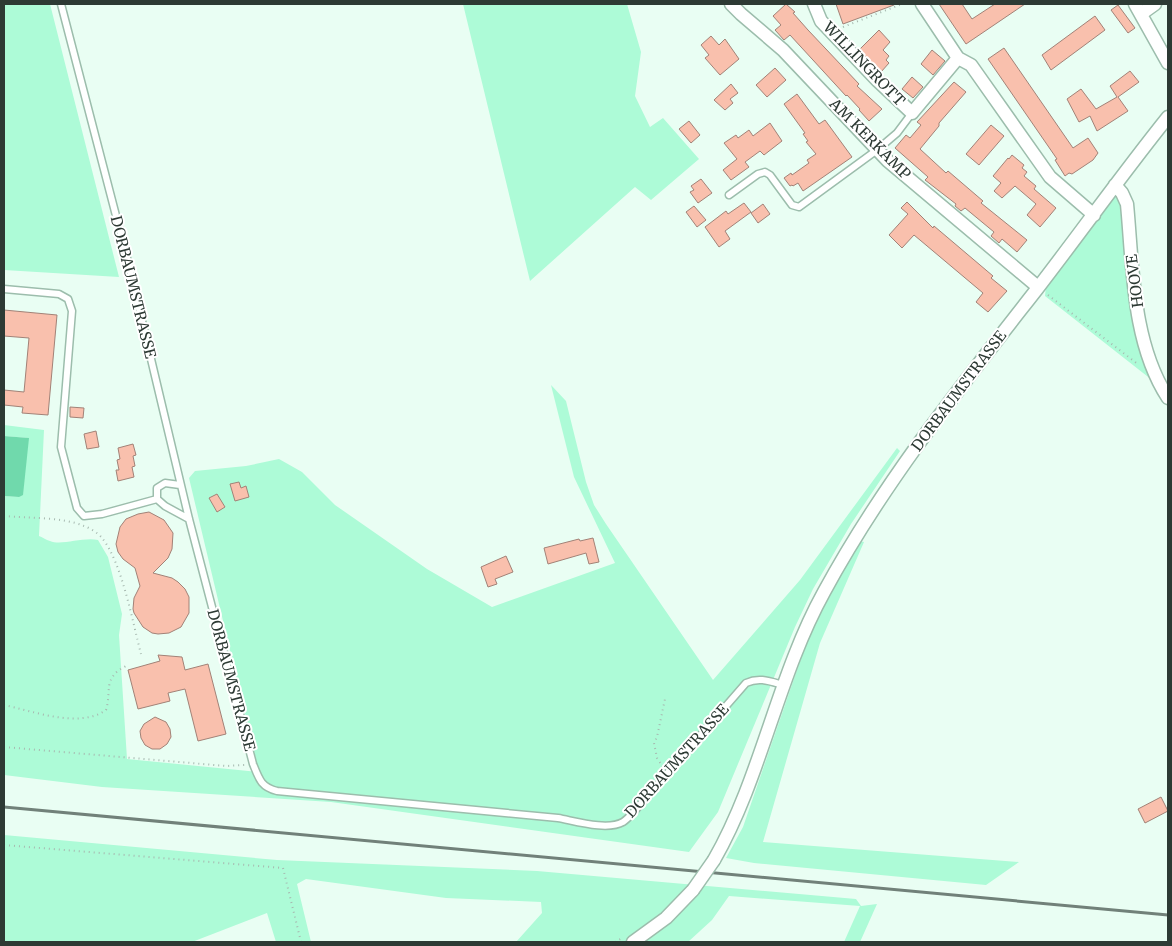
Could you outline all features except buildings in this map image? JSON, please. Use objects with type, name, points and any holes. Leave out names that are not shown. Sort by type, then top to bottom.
[{"type":"street","name":"AM KERKAMP","points":[[732,4],[783,50],[888,161],[1038,287]]},
{"type":"street","name":"WILLINGROTT","points":[[814,4],[821,21],[878,81],[912,113],[958,58]]},
{"type":"street","points":[[922,4],[958,58],[971,65],[1050,177],[1094,215]]},
{"type":"street","points":[[1155,4],[1138,9],[1168,63]]},
{"type":"street","name":"DORBAUMSTRASSE","points":[[633,942],[666,918],[692,890],[714,860],[741,805],[783,685],[804,632],[858,532],[934,424],[1168,117]]},
{"type":"street","name":"HOOVE","points":[[1115,186],[1122,193],[1127,204],[1134,283],[1142,336],[1155,378],[1168,398]]},
{"type":"lane","name":"DORBAUMSTRASSE","points":[[61,4],[127,258],[180,485],[253,764],[266,788],[277,791],[558,818],[605,826],[622,822],[632,814],[746,684],[753,680],[762,679],[783,685]]},
{"type":"lane","points":[[729,195],[758,174],[765,172],[770,175],[792,205],[799,207],[877,150],[896,133],[912,113]]},
{"type":"lane","points":[[4,290],[59,294],[68,299],[72,311],[60,447],[77,508],[84,516],[102,514],[157,499]]},
{"type":"lane","points":[[180,485],[165,484],[157,488],[157,499],[165,506],[189,519]]},
{"type":"path","points":[[835,35],[843,27],[902,4]]},
{"type":"path","points":[[1038,287],[1140,366]]},
{"type":"path","points":[[4,516],[69,522],[84,526],[97,533],[108,547],[117,566],[141,654]]},
{"type":"path","points":[[4,705],[69,719],[91,717],[106,710],[108,687],[115,673],[126,666]]},
{"type":"path","points":[[665,699],[654,743],[657,758],[668,773]]},
{"type":"path","points":[[4,747],[226,766],[253,764]]},
{"type":"path","points":[[4,845],[283,868],[302,942]]},
{"type":"shaded area","points":[[4,4],[50,4],[119,277],[4,270]]},
{"type":"shaded area","points":[[463,4],[627,4],[641,52],[635,96],[650,127],[663,118],[699,159],[651,200],[635,187],[530,281]]},
{"type":"shaded area","points":[[1116,193],[1128,202],[1152,380],[1045,296],[1046,286]]},
{"type":"shaded area","points":[[551,385],[566,401],[586,482],[594,505],[713,680],[800,580],[897,448],[900,451],[851,524],[813,589],[795,627],[718,812],[689,852],[331,802],[102,787],[4,775],[4,496],[19,497],[28,438],[4,436],[4,425],[44,430],[39,536],[55,542],[98,540],[108,557],[122,614],[119,635],[127,759],[259,772],[189,478],[195,471],[246,466],[279,459],[302,472],[335,505],[427,569],[492,607],[615,563],[574,477]]},
{"type":"shaded area","points":[[4,436],[29,438],[23,495],[19,497],[4,496]]},
{"type":"shaded area","points":[[859,541],[864,542],[820,643],[763,842],[1019,862],[986,885],[754,863],[726,858],[743,827],[809,635]]},
{"type":"shaded area","points":[[4,835],[277,860],[537,871],[856,899],[861,906],[877,904],[860,942],[844,942],[860,906],[729,896],[712,920],[688,942],[516,942],[542,913],[541,902],[446,898],[306,879],[297,884],[311,942],[276,942],[267,913],[192,942],[4,942]]},
{"type":"railway","points":[[4,807],[1168,915]]}]
